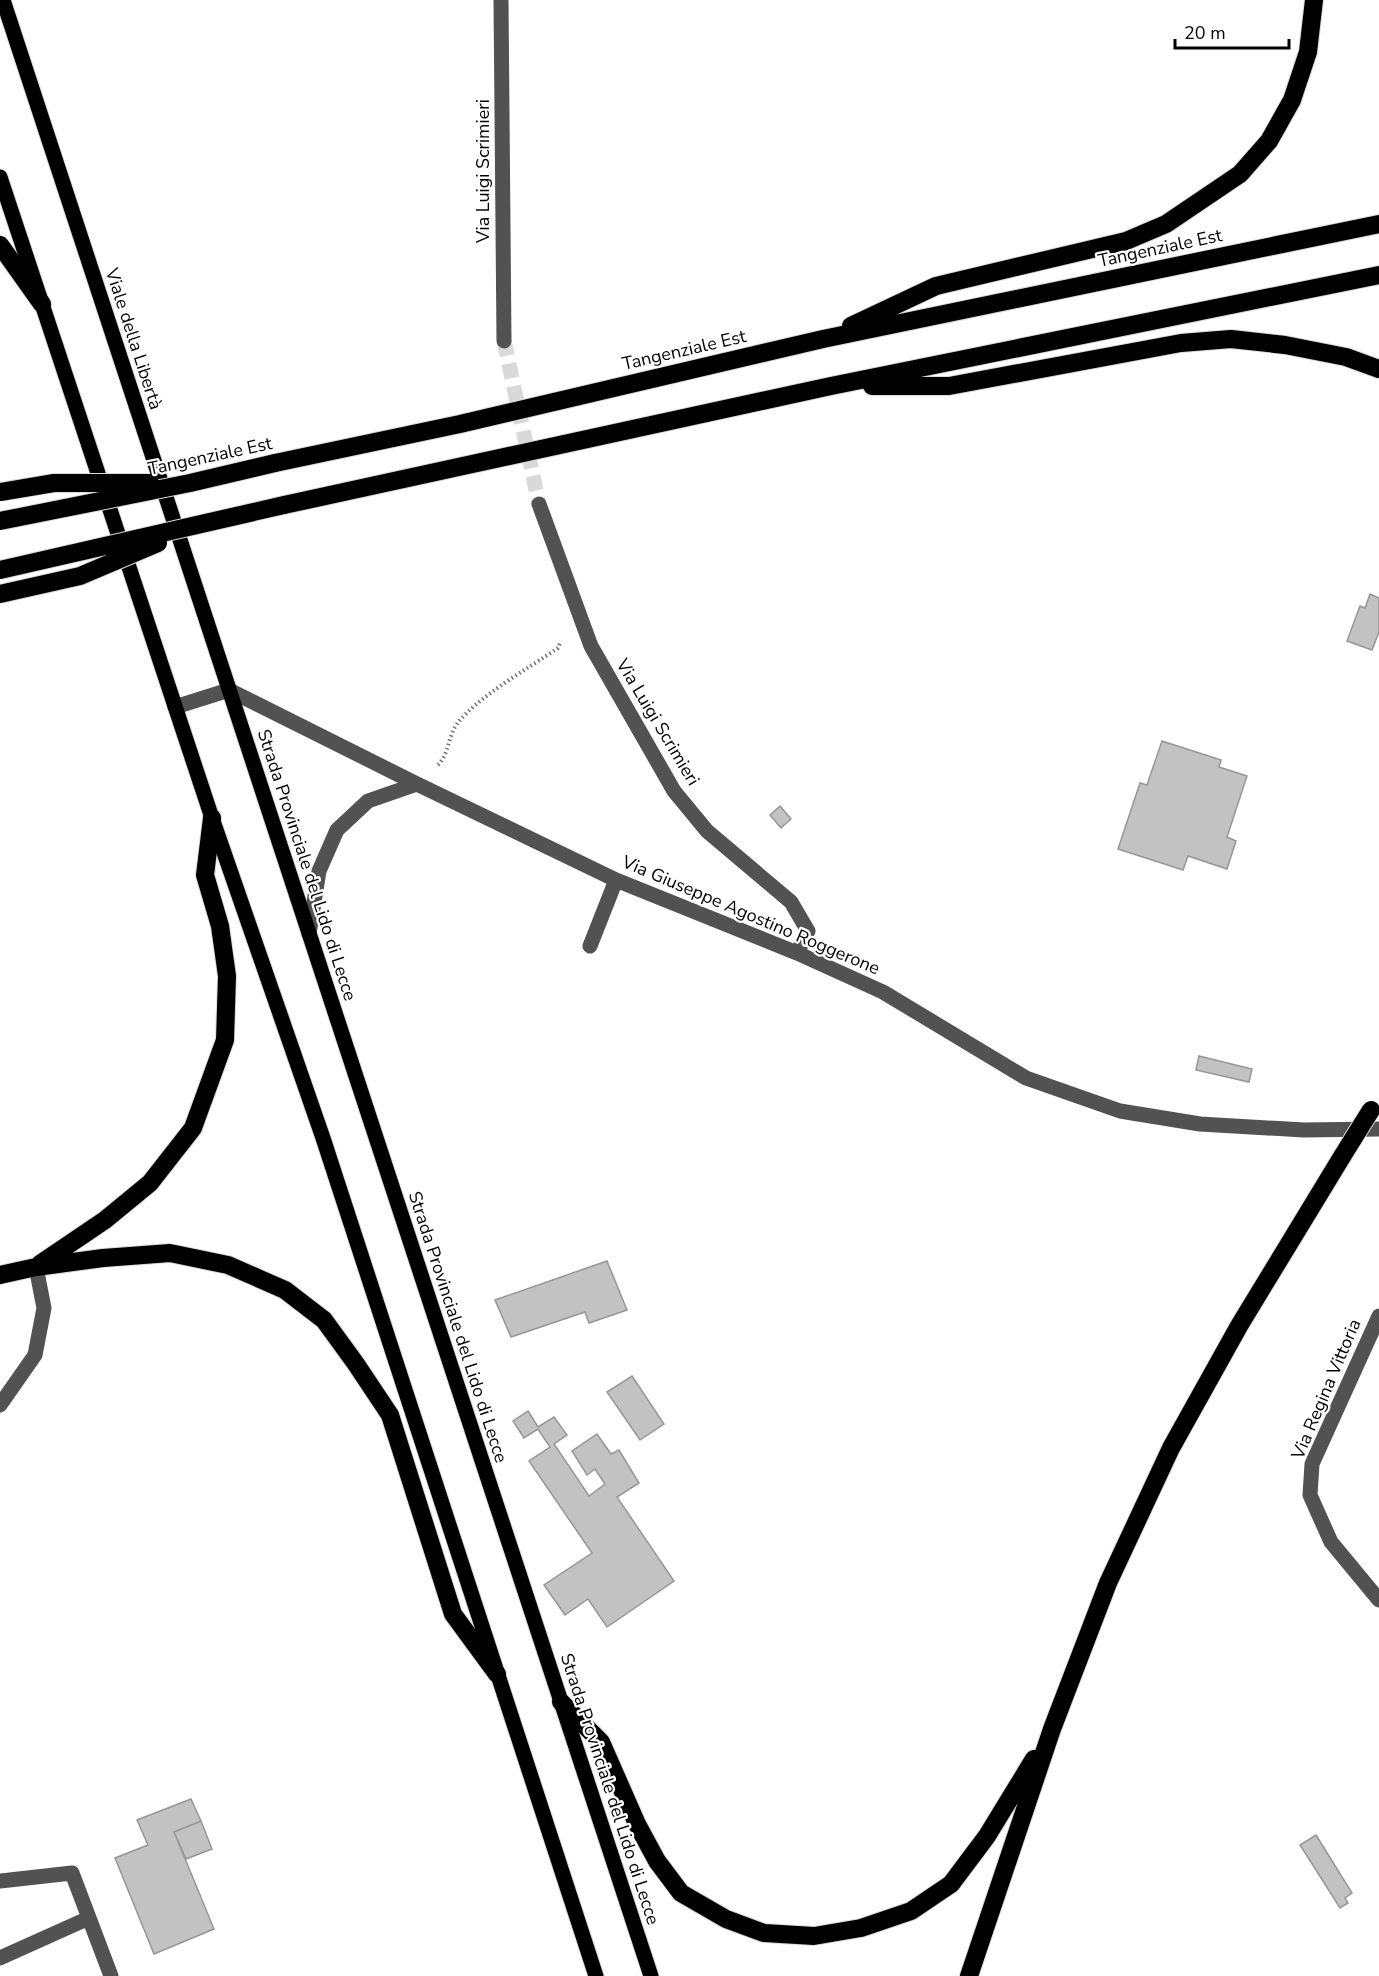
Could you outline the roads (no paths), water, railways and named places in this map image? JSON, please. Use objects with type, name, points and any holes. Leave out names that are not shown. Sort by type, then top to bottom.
[{"type":"highway","points":[[823,339],[936,286],[1126,242],[1166,224],[1201,201],[1240,174],[1269,141],[1292,100],[1308,52],[1314,0]]},
{"type":"highway","name":"Tangenziale Est","points":[[0,521],[190,483],[460,424],[823,339],[1379,224]]},
{"type":"highway","points":[[0,245],[42,304]]},
{"type":"highway","points":[[0,570],[284,505],[831,387],[1379,275]]},
{"type":"highway","points":[[831,387],[949,386],[1180,343],[1231,339],[1285,345],[1346,357],[1379,369]]},
{"type":"highway","points":[[0,492],[54,483],[190,483]]},
{"type":"highway","points":[[0,594],[80,576],[200,526]]},
{"type":"highway","points":[[36,1267],[105,1220],[150,1183],[193,1128],[225,1040],[227,976],[220,926],[205,875],[212,818]]},
{"type":"highway","points":[[969,1976],[1052,1730],[1108,1583],[1171,1448],[1239,1326],[1375,1104]]},
{"type":"highway","points":[[0,1275],[36,1267],[103,1258],[170,1253],[228,1265],[285,1290],[324,1320],[390,1414],[453,1614],[497,1674]]},
{"type":"highway","points":[[561,1702],[602,1742],[642,1834],[657,1861],[681,1893],[726,1919],[764,1933],[814,1936],[861,1928],[911,1911],[951,1884],[987,1836],[1052,1730]]},
{"type":"main road","name":"Viale della Libertà","points":[[3,0],[229,690]]},
{"type":"main road","points":[[0,177],[212,818],[323,1138],[596,1976]]},
{"type":"main road","name":"Strada Provinciale del Lido di Lecce","points":[[229,690],[651,1976]]},
{"type":"street","name":"Via Luigi Scrimieri","points":[[501,0],[504,341]]},
{"type":"street","name":"Via Luigi Scrimieri","points":[[539,504],[591,646],[674,791],[707,831],[791,902],[808,931],[797,952]]},
{"type":"street","points":[[175,707],[229,690]]},
{"type":"street","name":"Via Giuseppe Agostino Roggerone","points":[[229,690],[616,880],[797,952],[883,992],[1026,1078],[1120,1111],[1200,1124],[1304,1130],[1379,1130]]},
{"type":"street","points":[[309,934],[319,872],[337,830],[368,801],[417,784]]},
{"type":"street","points":[[590,946],[616,880]]},
{"type":"street","points":[[0,1405],[35,1355],[44,1308],[36,1267]]},
{"type":"street","name":"Via Regina Vittoria","points":[[1379,1316],[1312,1464],[1310,1495],[1331,1542],[1379,1600]]},
{"type":"street","points":[[0,1881],[72,1873],[111,1976]]},
{"type":"street","points":[[0,1958],[89,1918]]},
{"type":"tunnel","points":[[504,341],[539,504]]}]
